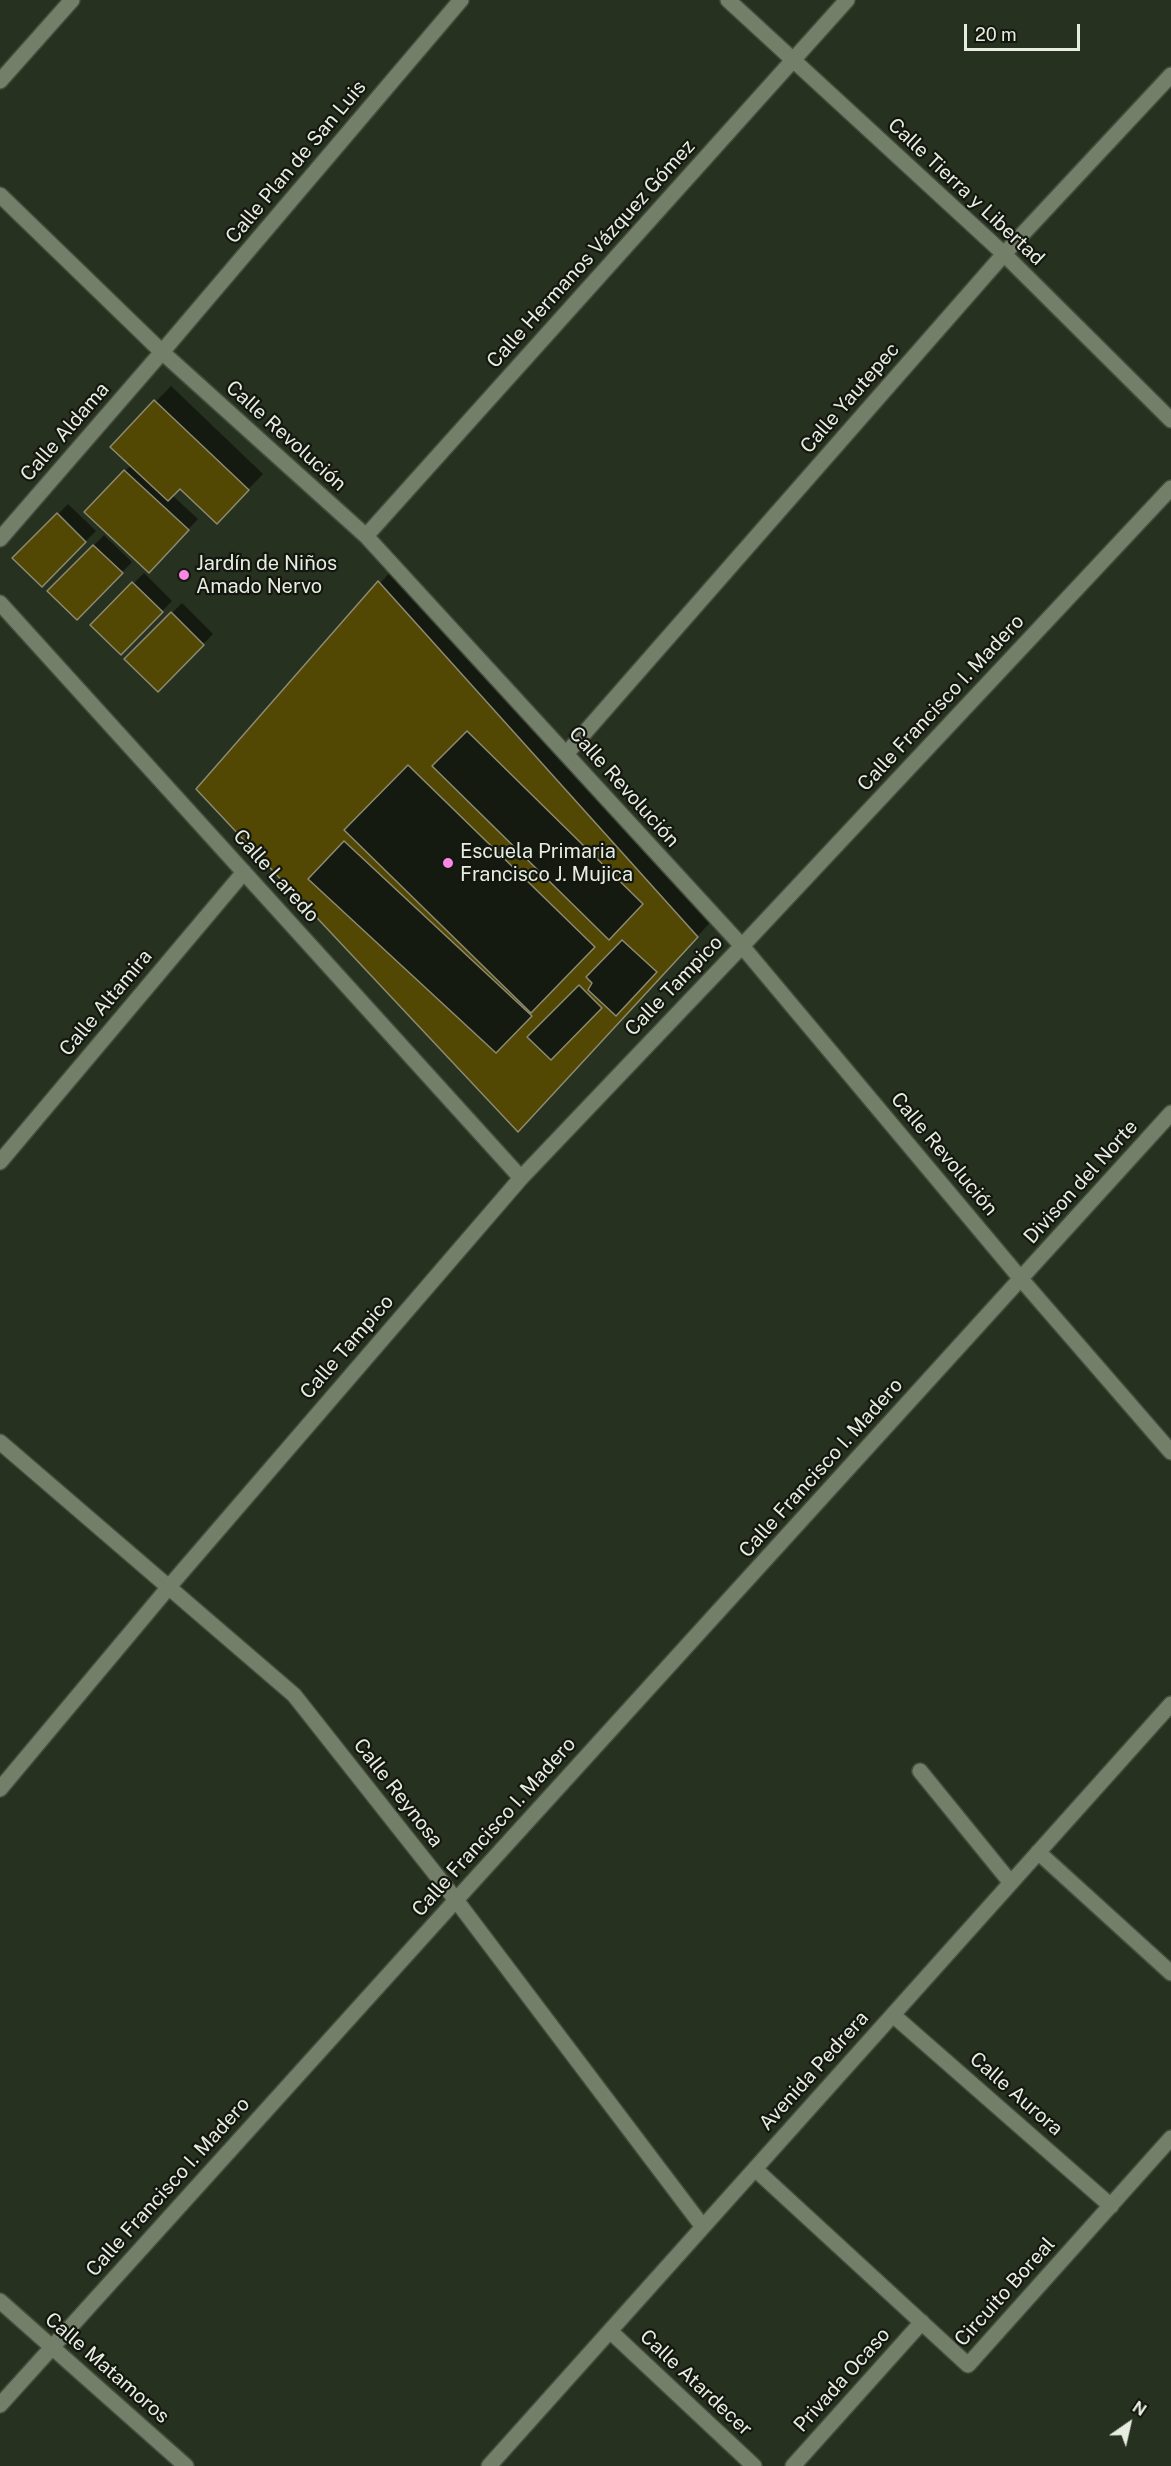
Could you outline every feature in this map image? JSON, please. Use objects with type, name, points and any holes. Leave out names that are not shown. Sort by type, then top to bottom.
[{"type":"street","points":[[0,81],[72,0]]},
{"type":"street","name":"Calle Plan de San Luis","points":[[162,352],[461,0]]},
{"type":"street","name":"Calle Tierra y Libertad","points":[[728,0],[1004,254],[1171,420]]},
{"type":"street","name":"Calle Hermanos Vázquez Gómez","points":[[366,536],[847,0]]},
{"type":"street","name":"Calle Yautepec","points":[[566,754],[1004,254],[1171,75]]},
{"type":"street","name":"Calle Revolución","points":[[0,195],[162,352],[366,536],[742,946],[1171,1452]]},
{"type":"street","name":"Calle Aldama","points":[[0,538],[162,352]]},
{"type":"street","name":"Calle Francisco I. Madero","points":[[742,946],[1171,488]]},
{"type":"street","name":"Calle Laredo","points":[[0,603],[521,1178]]},
{"type":"street","name":"Calle Altamira","points":[[0,1162],[244,872]]},
{"type":"street","name":"Calle Tampico","points":[[0,1789],[168,1588],[521,1178],[742,946]]},
{"type":"street","name":"Divison del Norte","points":[[1022,1279],[1171,1113]]},
{"type":"street","name":"Calle Francisco I. Madero","points":[[0,2405],[1022,1279]]},
{"type":"street","name":"Calle Reynosa","points":[[0,1442],[294,1695],[456,1900],[703,2227]]},
{"type":"street","name":"Avenida Pedrera","points":[[489,2466],[1171,1704]]},
{"type":"street","points":[[920,1771],[1011,1883]]},
{"type":"street","points":[[1038,1852],[1171,1973]]},
{"type":"street","name":"Calle Aurora","points":[[893,2015],[1111,2206]]},
{"type":"street","name":"Circuito Boreal","points":[[755,2169],[969,2366],[1171,2138]]},
{"type":"street","name":"Calle Matamoros","points":[[0,2301],[186,2466]]},
{"type":"street","name":"Privada Ocaso","points":[[793,2466],[922,2322]]},
{"type":"street","name":"Calle Atardecer","points":[[610,2331],[754,2466]]},
{"type":"building","points":[[154,400],[249,490],[217,524],[180,489],[168,501],[110,447]]},
{"type":"building","points":[[124,470],[189,530],[149,573],[84,512]]},
{"type":"building","points":[[57,513],[86,542],[42,587],[12,558]]},
{"type":"building","points":[[93,545],[123,573],[77,620],[47,591]]},
{"type":"building","name":"Escuela Primaria Francisco J. Mujica","points":[[378,581],[698,937],[518,1132],[196,789]]},
{"type":"building","points":[[132,582],[163,612],[121,655],[90,625]]},
{"type":"building","points":[[171,612],[204,645],[158,692],[124,659]]},
{"type":"building","points":[[467,731],[643,904],[609,940],[432,766]]},
{"type":"building","points":[[408,765],[595,947],[531,1013],[344,830]]},
{"type":"building","points":[[344,841],[532,1016],[496,1053],[308,879]]},
{"type":"building","points":[[622,940],[657,972],[616,1016],[588,990],[592,983],[586,977]]},
{"type":"building","points":[[579,985],[602,1008],[551,1060],[527,1037]]},
{"type":"place","name":"Jardín de Niños Amado Nervo","points":[[184,575]]},
{"type":"place","name":"Escuela Primaria Francisco J. Mujica","points":[[448,863]]}]
